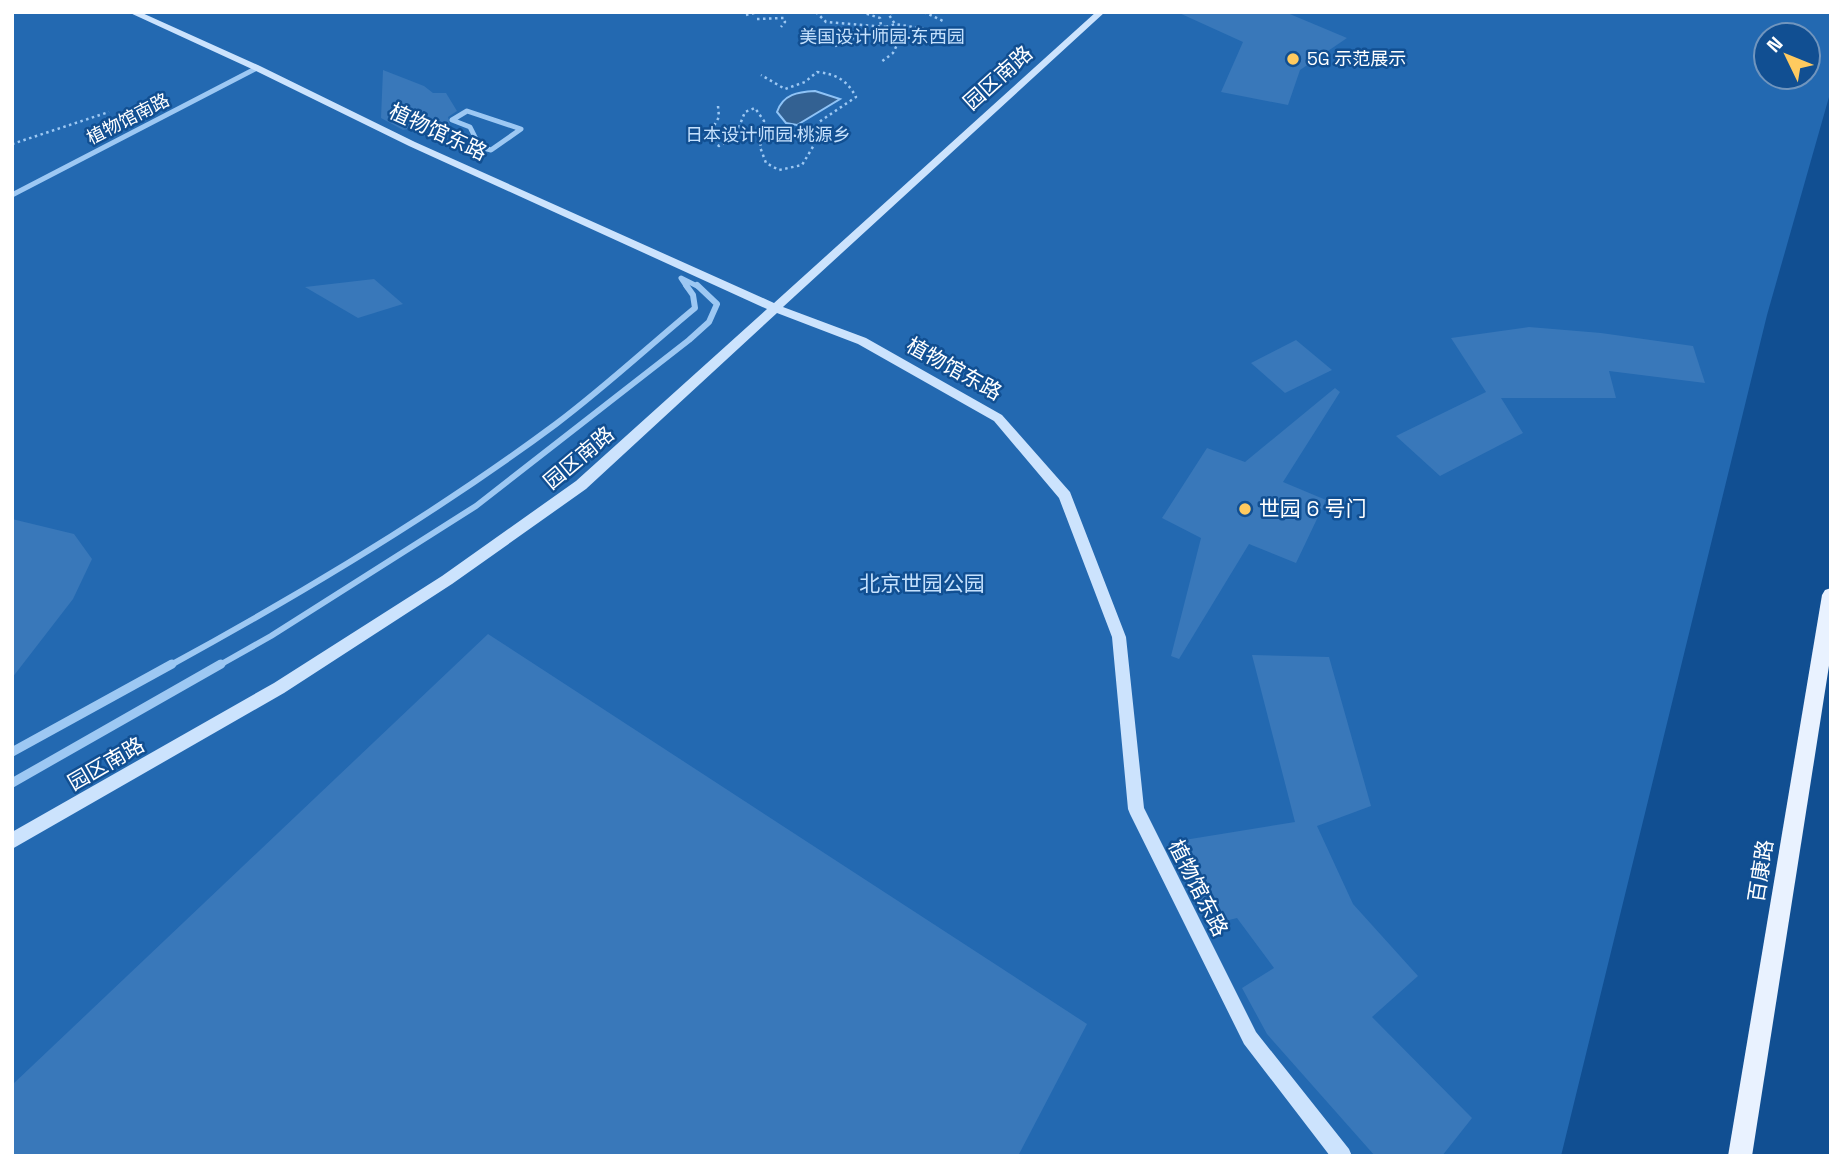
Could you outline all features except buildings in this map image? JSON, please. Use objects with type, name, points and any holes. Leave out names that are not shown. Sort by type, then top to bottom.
[{"type":"main road","name":"百康路","points":[[1740,1156],[1831,595]]},
{"type":"street","name":"植物馆东路","points":[[132,12],[257,68],[412,144],[774,308],[862,341],[998,418],[1065,496],[1119,637],[1136,809],[1250,1038],[1342,1156]]},
{"type":"street","name":"园区南路","points":[[12,841],[279,688],[447,580],[581,485],[1101,12]]},
{"type":"street","name":"植物馆南路","points":[[12,195],[257,68]]},
{"type":"street","points":[[467,111],[522,129],[491,150],[480,147],[470,127],[452,120],[467,111]]},
{"type":"street","points":[[12,752],[264,614],[456,493],[557,423],[695,308],[693,295],[681,278],[694,282],[717,304],[709,322],[689,340],[476,506],[271,636],[12,783]]},
{"type":"path","points":[[746,15],[758,12]]},
{"type":"path","points":[[816,12],[826,22],[887,27]]},
{"type":"path","points":[[860,12],[880,18],[881,26]]},
{"type":"path","points":[[893,12],[889,15],[895,24]]},
{"type":"path","points":[[924,12],[943,21]]},
{"type":"path","points":[[757,19],[784,18],[785,22],[780,27]]},
{"type":"path","points":[[878,37],[887,27],[895,24],[931,30]]},
{"type":"path","points":[[835,46],[858,36],[878,37],[897,46],[893,54],[881,62]]},
{"type":"path","points":[[718,106],[719,117],[707,138],[719,146],[735,137],[745,112],[755,108],[764,121],[760,147],[766,163],[779,170],[802,165],[814,145],[811,134],[817,122],[856,97],[849,83],[833,73],[817,72],[805,82],[785,89],[761,75]]},
{"type":"path","points":[[12,144],[116,110]]},
{"type":"green space","name":"北京世园公园","points":[[12,12],[1831,12],[1831,90],[1767,315],[1561,1156],[12,1156]]},
{"type":"shaded area","points":[[815,91],[840,99],[797,125],[786,123],[777,112],[787,98],[797,93]]},
{"type":"place","name":"5G 示范展示","points":[[1293,59]]},
{"type":"place","name":"世园 6 号门","points":[[1245,509]]},
{"type":"park label","name":"美国设计师园·东西园","points":[[882,37]]},
{"type":"park label","name":"日本设计师园·桃源乡","points":[[768,135]]}]
